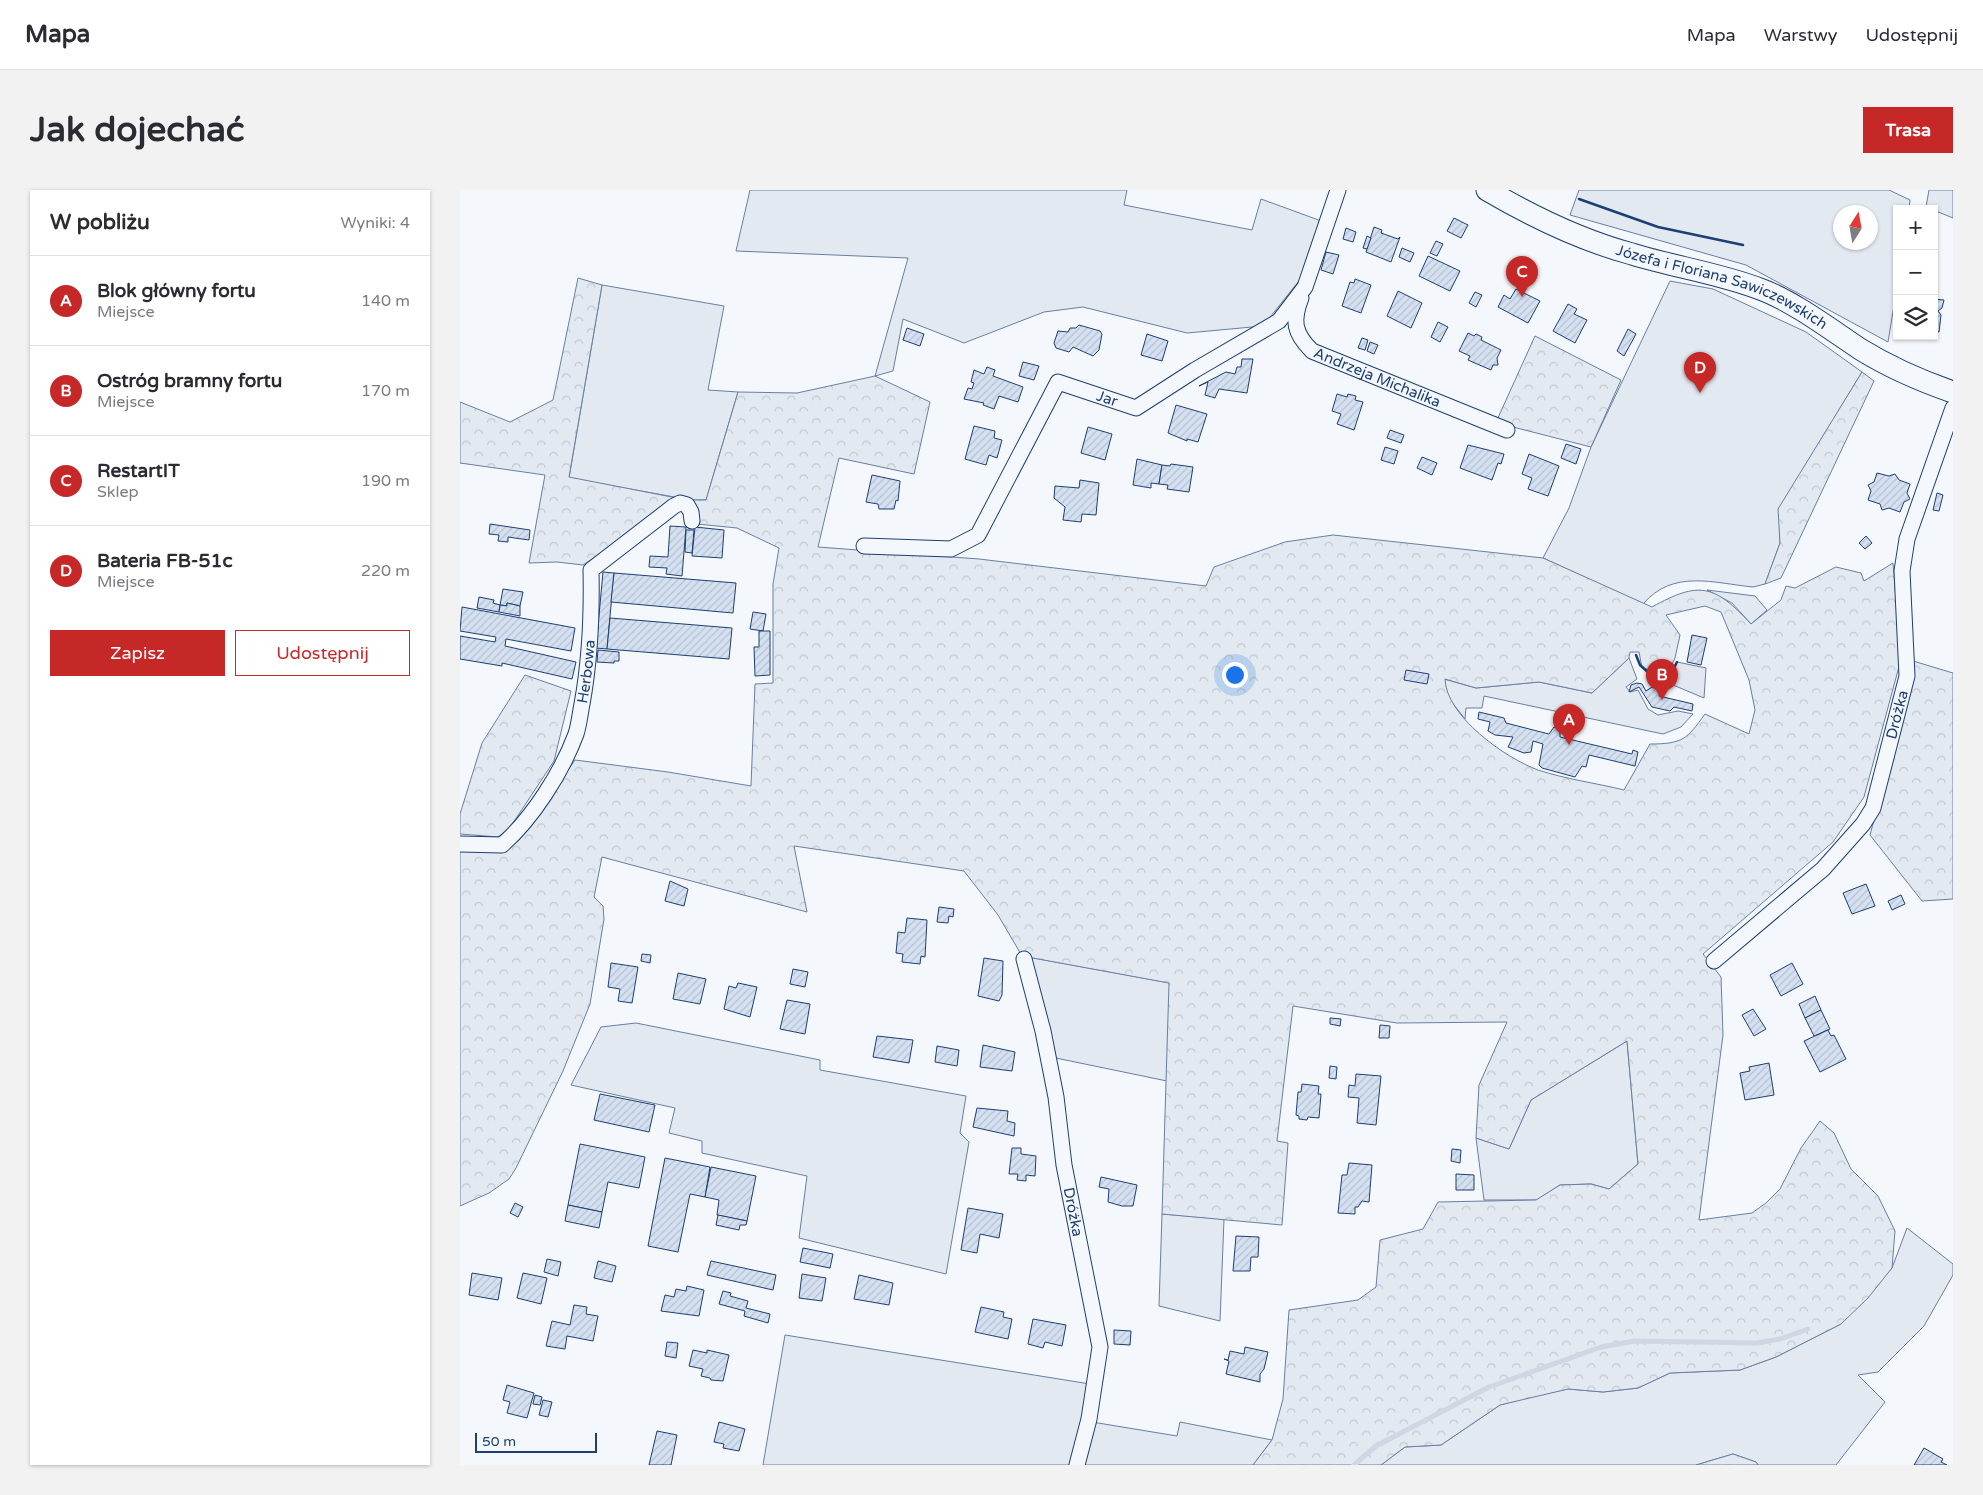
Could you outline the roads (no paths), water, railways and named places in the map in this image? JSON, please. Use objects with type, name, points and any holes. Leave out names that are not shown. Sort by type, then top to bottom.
[{"type":"street","name":"Jar","points":[[864,546],[951,549],[965,544],[978,535],[1058,382],[1136,408],[1195,370],[1280,321],[1305,287],[1338,190]]},
{"type":"street","name":"Józefa i Floriana Sawiczewskich","points":[[1487,190],[1543,221],[1602,246],[1719,275],[1761,289],[1815,319],[1888,365],[1924,382],[1953,392]]},
{"type":"street","name":"Andrzeja Michalika","points":[[1305,287],[1295,314],[1299,339],[1312,351],[1507,430]]},
{"type":"street","name":"Dróżka","points":[[1714,961],[1823,868],[1863,824],[1873,808],[1907,676],[1902,571],[1906,540],[1953,408]]},
{"type":"street","name":"Herbowa","points":[[460,844],[502,844],[518,831],[559,771],[576,733],[585,687],[592,603],[591,570],[680,503],[687,505],[692,512],[692,521]]},
{"type":"street","name":"Dróżka","points":[[1024,958],[1045,1040],[1056,1097],[1064,1165],[1100,1347],[1089,1419],[1077,1465]]},
{"type":"waterway","points":[[1354,1465],[1376,1446],[1489,1387],[1601,1347],[1635,1341],[1757,1343],[1780,1339],[1808,1329]]},
{"type":"place","name":"RestartIT","points":[[1522,297]]},
{"type":"place","name":"Bateria FB-51c","points":[[1700,393]]},
{"type":"place","name":"Ostróg bramny fortu","points":[[1662,700]]},
{"type":"place","name":"Blok główny fortu","points":[[1569,745]]}]
